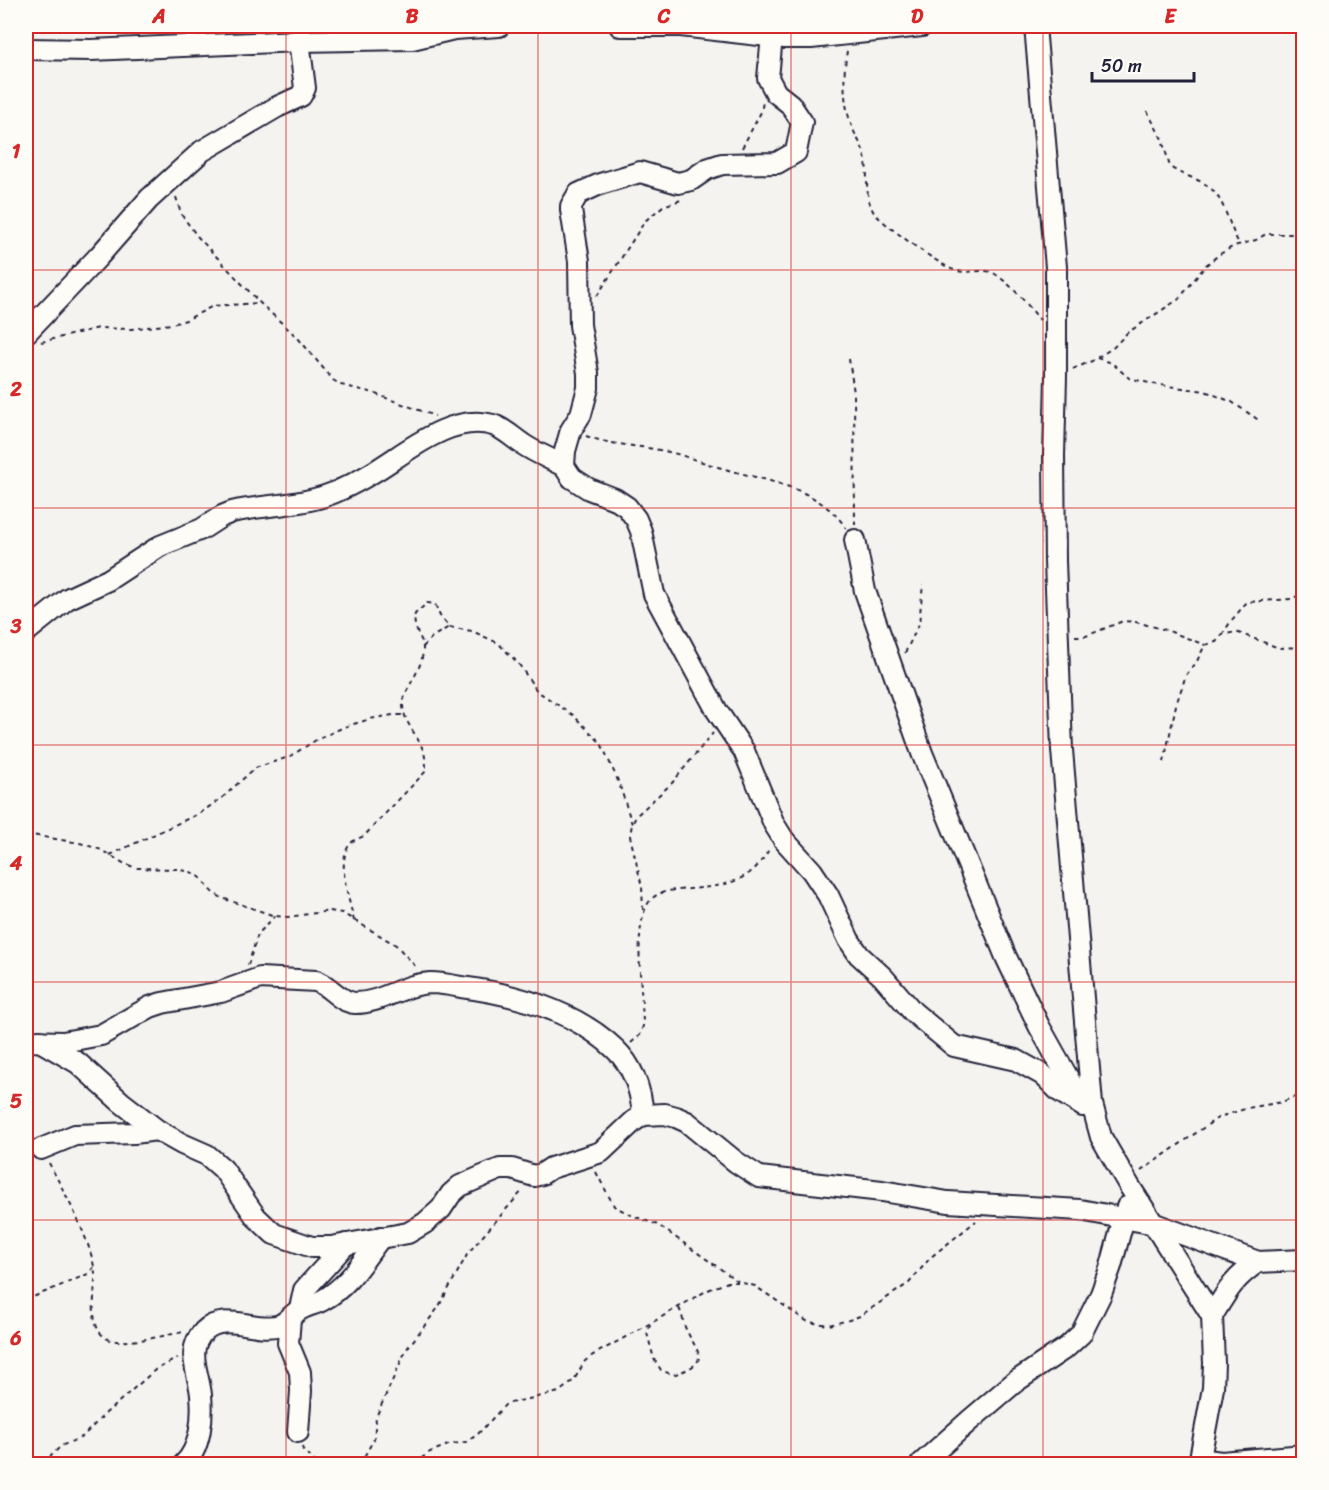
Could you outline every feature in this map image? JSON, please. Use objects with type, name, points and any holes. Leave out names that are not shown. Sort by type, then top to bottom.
[{"type":"street","points":[[26,49],[91,50],[299,41],[412,39],[454,29],[499,26]]},
{"type":"street","points":[[620,26],[681,26],[811,38],[837,31],[922,26]]},
{"type":"street","points":[[1035,26],[1053,218],[1057,336],[1054,455],[1062,750],[1092,1104],[1101,1137],[1128,1184],[1212,1316],[1213,1388],[1199,1462],[1304,1455]]},
{"type":"street","points":[[564,466],[565,451],[571,430],[581,414],[588,388],[588,373],[580,325],[579,272],[571,206],[578,194],[623,176],[640,172],[678,183],[691,180],[707,169],[722,164],[777,163],[796,152],[802,122],[790,104],[776,93],[768,78],[772,36]]},
{"type":"street","points":[[33,338],[99,256],[149,199],[202,151],[220,138],[301,96],[306,88],[299,41]]},
{"type":"street","points":[[26,632],[67,599],[108,579],[160,546],[202,529],[222,516],[232,512],[320,497],[372,473],[423,440],[473,423],[491,424],[506,431],[523,445],[564,466],[572,478],[589,489],[615,499],[627,507],[636,519],[641,531],[654,594],[722,719],[744,751],[774,824],[828,895],[849,940],[859,955],[884,977],[913,1012],[954,1046],[1016,1060],[1043,1075],[1059,1091],[1083,1106]]},
{"type":"street","points":[[855,540],[865,591],[922,753],[1006,957],[1039,1026],[1083,1106],[1097,1121]]},
{"type":"street","points":[[33,1041],[63,1042],[101,1035],[150,1007],[221,992],[265,978],[316,981],[323,983],[346,1001],[356,1003],[375,1000],[415,985],[432,983],[483,990],[528,1002],[575,1020],[616,1050],[630,1070],[638,1087],[644,1114]]},
{"type":"street","points":[[33,1041],[78,1063],[121,1102],[157,1130],[207,1155],[223,1169],[256,1217],[274,1233],[312,1247],[331,1247],[408,1233],[425,1223],[441,1209],[451,1194],[460,1186],[500,1169],[512,1169],[534,1176],[601,1152],[634,1120],[644,1114],[665,1114],[687,1122],[759,1178],[882,1191],[948,1202],[1080,1210],[1155,1224],[1258,1262],[1304,1260]]},
{"type":"street","points":[[41,1149],[75,1134],[157,1130]]},
{"type":"street","points":[[921,1464],[1015,1382],[1067,1347],[1081,1334],[1101,1294],[1125,1219],[1128,1184]]},
{"type":"street","points":[[184,1464],[189,1460],[197,1441],[201,1422],[201,1394],[194,1365],[200,1337],[218,1324],[236,1322],[278,1326],[295,1314],[323,1300],[349,1281],[381,1237]]},
{"type":"street","points":[[298,1432],[300,1372],[288,1343],[295,1314],[304,1290],[346,1244]]},
{"type":"street","points":[[1212,1316],[1229,1287],[1242,1272],[1258,1262]]},
{"type":"path","points":[[837,31],[851,125],[865,153],[865,179],[871,209],[876,216],[918,248],[953,270],[993,273],[1014,291],[1057,336]]},
{"type":"path","points":[[1147,111],[1162,139],[1170,166],[1208,185],[1216,194],[1223,204],[1240,245]]},
{"type":"path","points":[[171,179],[181,214],[188,225],[260,303],[297,338],[333,380],[341,385],[370,392],[444,418]]},
{"type":"path","points":[[1056,376],[1097,358],[1114,347],[1127,333],[1179,299],[1206,265],[1220,254],[1266,234],[1291,234],[1304,231]]},
{"type":"path","points":[[33,338],[99,328],[131,329],[172,324],[213,306],[260,303]]},
{"type":"path","points":[[1097,358],[1112,363],[1129,378],[1153,384],[1205,391],[1232,402],[1260,421]]},
{"type":"path","points":[[849,359],[854,393],[855,540]]},
{"type":"path","points":[[571,430],[600,441],[660,450],[782,483],[822,502],[838,516],[855,540]]},
{"type":"path","points":[[894,675],[919,624],[923,584]]},
{"type":"path","points":[[1058,636],[1086,636],[1123,621],[1166,630],[1205,645],[1216,642],[1247,602],[1292,599],[1299,595]]},
{"type":"path","points":[[423,647],[413,625],[415,614],[427,603],[435,604],[440,616],[449,627]]},
{"type":"path","points":[[354,921],[345,883],[344,860],[351,843],[364,836],[426,771],[425,757],[403,705],[406,691],[418,674],[423,647],[432,637],[449,627],[472,631],[498,644],[518,663],[537,691],[573,715],[601,743],[619,783],[632,825]]},
{"type":"path","points":[[1222,634],[1236,632],[1279,648],[1304,647]]},
{"type":"path","points":[[1164,762],[1176,705],[1186,675],[1196,663],[1205,645]]},
{"type":"path","points":[[110,855],[200,813],[222,798],[255,768],[289,757],[316,740],[344,727],[370,719],[406,715]]},
{"type":"path","points":[[616,1050],[640,1035],[643,1026],[640,950],[644,913],[642,886],[630,836],[632,825],[637,815],[649,802],[672,783],[711,737],[722,719]]},
{"type":"path","points":[[644,913],[649,901],[658,893],[736,883],[748,876],[765,857],[771,843],[774,824]]},
{"type":"path","points":[[26,834],[80,843],[137,868],[177,869],[191,872],[200,877],[212,892],[222,898],[275,916],[288,917],[330,911],[342,913],[396,945],[432,983]]},
{"type":"path","points":[[241,984],[258,934],[275,916]]},
{"type":"path","points":[[1128,1184],[1219,1117],[1248,1108],[1292,1100],[1304,1094]]},
{"type":"path","points":[[41,1149],[69,1200],[94,1267],[96,1327],[105,1338],[119,1343],[186,1332],[200,1337],[176,1360],[155,1370],[82,1437],[61,1446],[43,1464]]},
{"type":"path","points":[[583,1157],[597,1173],[614,1206],[658,1225],[739,1282]]},
{"type":"path","points":[[360,1464],[374,1438],[376,1417],[406,1350],[438,1308],[468,1253],[534,1176]]},
{"type":"path","points":[[414,1464],[430,1452],[448,1445],[466,1442],[477,1435],[506,1404],[559,1392],[574,1380],[585,1361],[593,1355],[708,1290],[729,1282],[755,1286],[808,1322],[829,1325],[860,1316],[909,1283],[931,1257],[998,1205]]},
{"type":"path","points":[[26,1300],[88,1274],[94,1267]]},
{"type":"path","points":[[651,1323],[647,1333],[648,1340],[654,1359],[661,1370],[673,1375],[685,1371],[699,1359],[699,1350],[685,1326],[679,1308]]},
{"type":"path","points":[[298,1432],[303,1450],[317,1464]]},
{"type":"path","points":[[1152,1464],[1199,1462]]}]
